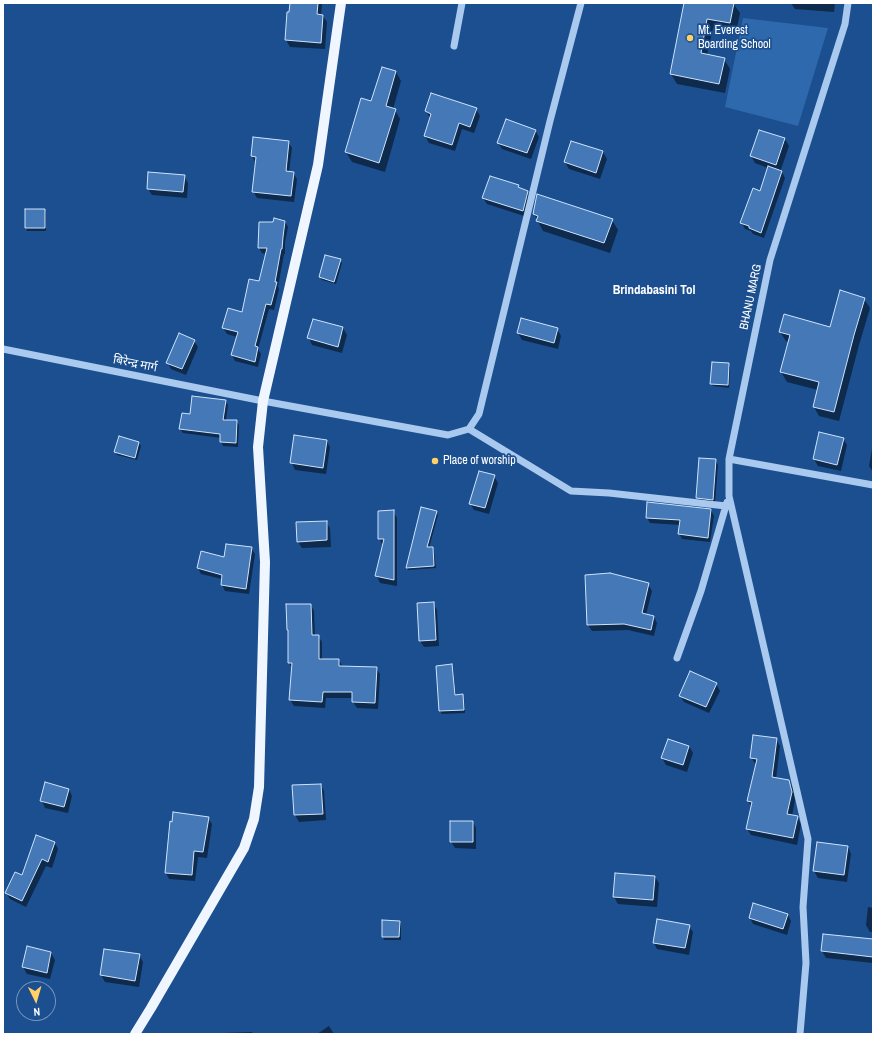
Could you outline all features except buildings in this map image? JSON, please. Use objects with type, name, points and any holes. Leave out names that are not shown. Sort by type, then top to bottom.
[{"type":"main road","points":[[135,1034],[244,848],[254,819],[260,787],[264,570],[258,447],[262,401],[318,166],[341,3]]},
{"type":"street","points":[[454,46],[462,3]]},
{"type":"street","points":[[581,3],[550,121],[479,414],[469,429],[571,491],[609,493],[726,506]]},
{"type":"street","name":"BHANU MARG","points":[[729,496],[729,458],[770,260],[845,24],[848,3]]},
{"type":"street","name":"बिरेन्द्र मार्ग","points":[[3,349],[262,401],[448,435],[469,429]]},
{"type":"street","points":[[729,458],[873,485]]},
{"type":"street","points":[[677,658],[701,591],[729,496]]},
{"type":"street","points":[[729,496],[808,839],[803,907],[806,963],[800,1034]]},
{"type":"shaded area","points":[[743,18],[828,28],[798,126],[725,107]]},
{"type":"place","name":"Mt. Everest Boarding School","points":[[690,38]]},
{"type":"place","name":"Place of worship","points":[[435,461]]},
{"type":"district","name":"Brindabasini Tol","points":[[654,291]]}]
